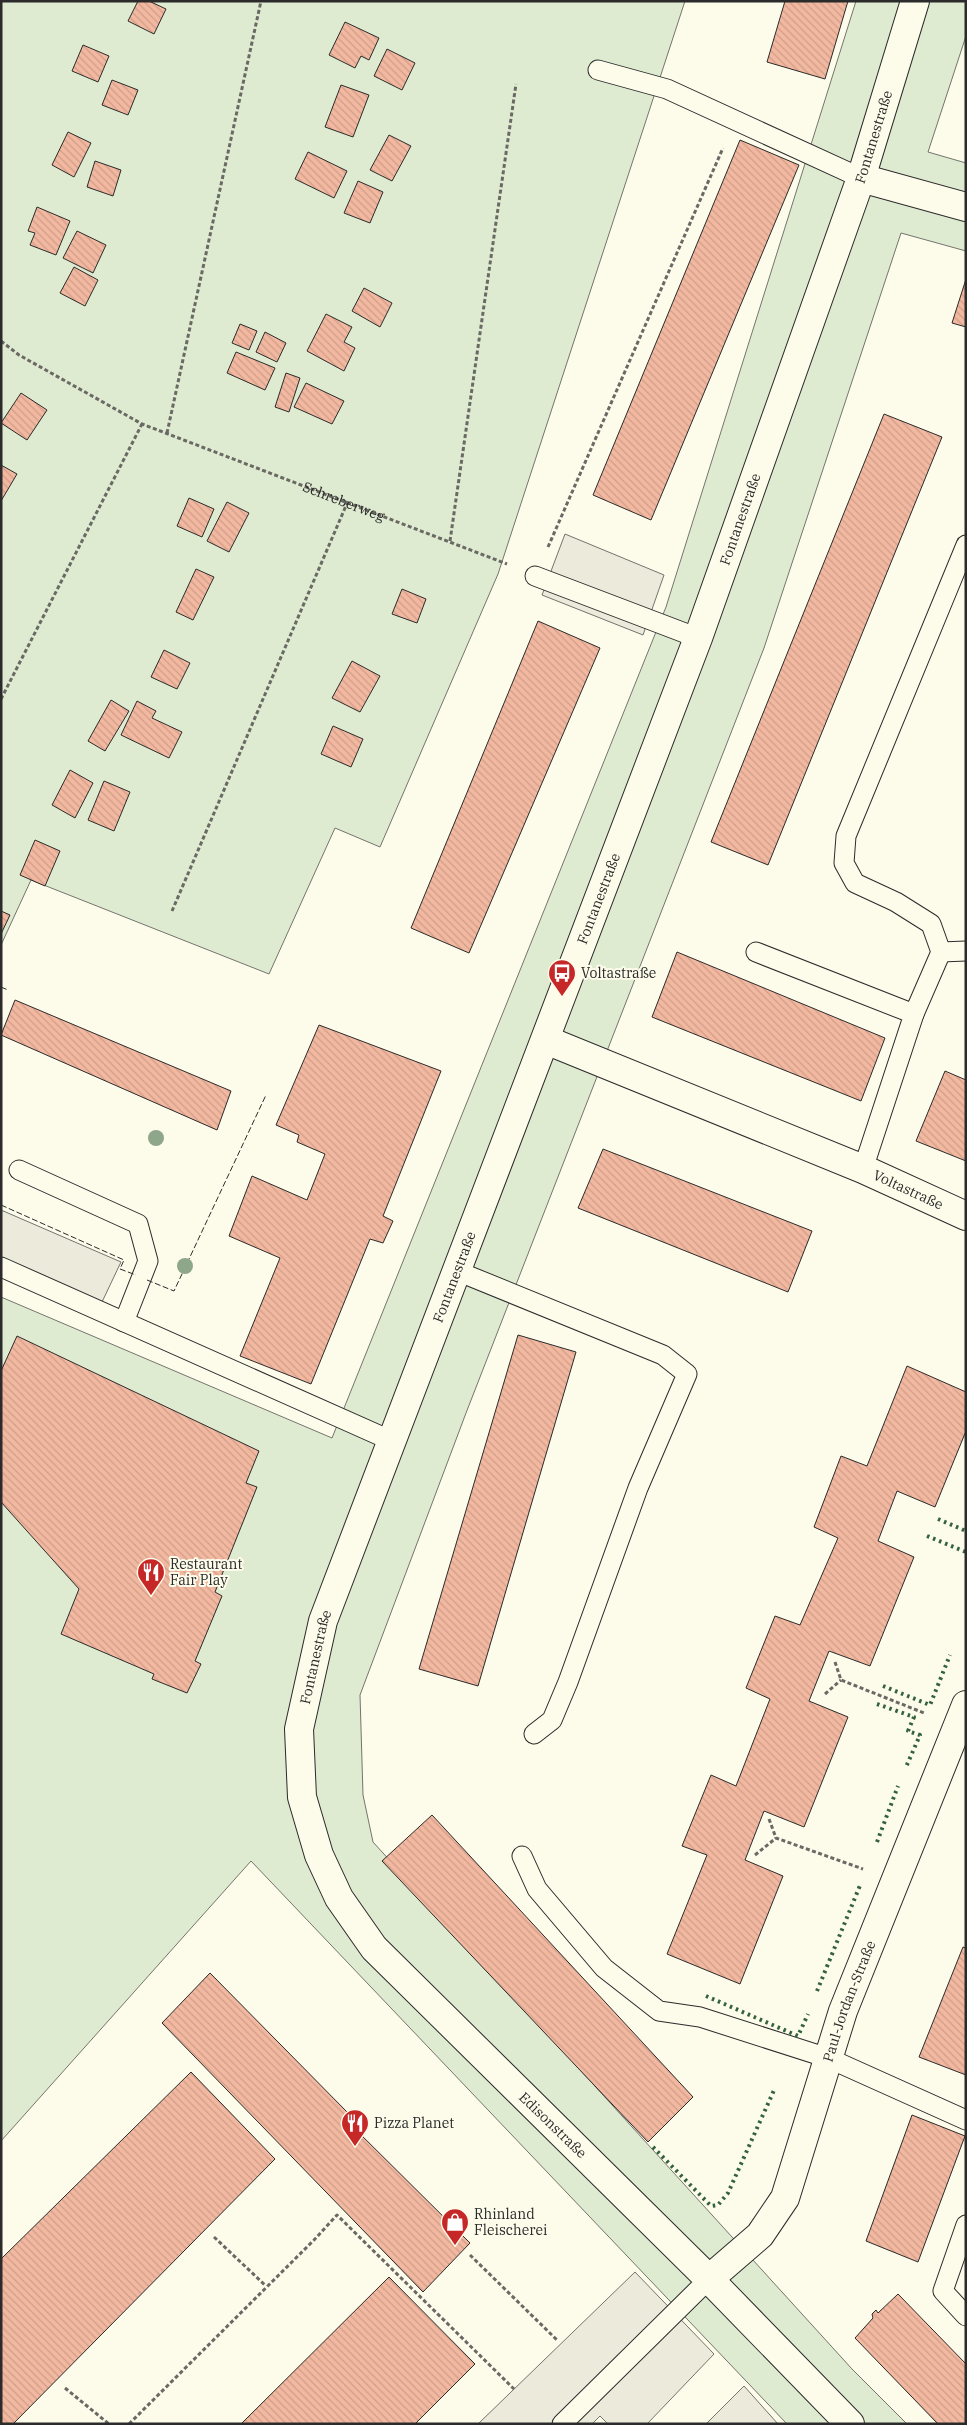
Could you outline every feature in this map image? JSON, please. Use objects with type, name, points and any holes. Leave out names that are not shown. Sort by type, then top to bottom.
[{"type":"street","name":"Fontanestraße","points":[[302,1797],[299,1729],[323,1621],[698,638],[861,178],[915,1]]},
{"type":"street","points":[[861,178],[966,207]]},
{"type":"street","name":"Voltastraße","points":[[546,1040],[863,1170],[966,1216]]},
{"type":"street","name":"Paul-Jordan-Straße","points":[[709,2279],[760,2235],[785,2198],[843,2011],[961,1716]]},
{"type":"street","name":"Edisonstraße","points":[[302,1797],[319,1855],[338,1898],[374,1948],[709,2279],[850,2424]]},
{"type":"lane","points":[[598,70],[667,89],[861,178]]},
{"type":"lane","points":[[863,1170],[914,1014],[941,952],[931,924],[896,902],[855,883],[844,863],[846,836],[966,545]]},
{"type":"lane","points":[[535,576],[698,638]]},
{"type":"lane","points":[[941,952],[966,951]]},
{"type":"lane","points":[[756,952],[914,1014]]},
{"type":"lane","points":[[19,1170],[138,1224],[148,1261],[124,1322]]},
{"type":"lane","points":[[1,1267],[392,1441]]},
{"type":"lane","points":[[457,1271],[663,1355],[687,1374],[638,1488],[568,1682],[552,1720],[534,1734]]},
{"type":"lane","points":[[522,1856],[537,1889],[604,1968],[659,2011],[700,2017],[828,2058],[966,2120]]},
{"type":"lane","points":[[966,2225],[943,2292],[966,2316]]},
{"type":"lane","points":[[562,2424],[709,2279]]},
{"type":"path","points":[[167,433],[261,1]]},
{"type":"path","points":[[450,542],[516,84]]},
{"type":"path","points":[[535,576],[736,120]]},
{"type":"path","name":"Schreberweg","points":[[1,341],[19,355],[142,424],[348,501],[535,576]]},
{"type":"path","points":[[1,699],[142,424]]},
{"type":"path","points":[[172,911],[348,501]]},
{"type":"path","points":[[835,1662],[841,1680]]},
{"type":"path","points":[[825,1694],[841,1680]]},
{"type":"path","points":[[841,1680],[961,1716]]},
{"type":"path","points":[[769,1819],[776,1838]]},
{"type":"path","points":[[776,1838],[896,1881]]},
{"type":"path","points":[[755,1855],[776,1838]]},
{"type":"path","points":[[130,2424],[314,2240],[337,2214],[514,2389]]},
{"type":"path","points":[[214,2237],[266,2286]]},
{"type":"path","points":[[470,2255],[557,2340]]},
{"type":"path","points":[[66,2388],[108,2424]]},
{"type":"green space","points":[[1,1],[685,1],[498,574],[380,847],[335,828],[269,974],[31,880],[1,945]]},
{"type":"green space","points":[[856,1],[966,1],[966,36],[928,152],[966,163],[966,251],[901,233],[764,648],[466,1413],[360,1695],[363,1795],[373,1842],[852,2369],[907,2424],[787,2424],[251,1861],[1,2141],[1,1297],[332,1438],[666,607]]},
{"type":"shaded area","points":[[565,534],[664,575],[643,635],[542,595]]},
{"type":"shaded area","points":[[1,1210],[121,1262],[102,1302],[1,1257]]},
{"type":"shaded area","points":[[635,2272],[714,2354],[647,2424],[608,2424],[600,2416],[592,2424],[478,2424]]},
{"type":"shaded area","points":[[744,2386],[778,2424],[706,2424]]},
{"type":"building","points":[[138,1],[149,1],[166,9],[154,34],[128,21]]},
{"type":"building","points":[[785,1],[848,1],[825,79],[767,62]]},
{"type":"building","points":[[345,22],[379,38],[369,60],[361,56],[355,68],[329,55]]},
{"type":"building","points":[[83,45],[109,56],[98,82],[72,71]]},
{"type":"building","points":[[387,49],[415,63],[402,90],[374,76]]},
{"type":"building","points":[[112,80],[138,90],[128,115],[102,105]]},
{"type":"building","points":[[341,85],[369,95],[353,137],[325,127]]},
{"type":"building","points":[[68,132],[91,143],[74,177],[52,165]]},
{"type":"building","points":[[389,135],[411,146],[392,181],[370,170]]},
{"type":"building","points":[[740,140],[799,165],[651,520],[593,495]]},
{"type":"building","points":[[308,152],[347,171],[334,198],[295,179]]},
{"type":"building","points":[[95,161],[121,170],[113,196],[87,187]]},
{"type":"building","points":[[358,181],[383,192],[370,223],[344,213]]},
{"type":"building","points":[[37,207],[70,221],[56,255],[30,245],[35,233],[28,231]]},
{"type":"building","points":[[77,231],[106,245],[93,273],[63,258]]},
{"type":"building","points":[[74,267],[98,280],[85,306],[60,293]]},
{"type":"building","points":[[966,279],[966,327],[952,323]]},
{"type":"building","points":[[364,288],[392,303],[380,327],[352,311]]},
{"type":"building","points":[[326,314],[352,327],[344,342],[355,348],[344,371],[307,351]]},
{"type":"building","points":[[240,324],[257,331],[249,350],[232,343]]},
{"type":"building","points":[[265,332],[286,343],[277,362],[256,352]]},
{"type":"building","points":[[236,352],[275,368],[265,390],[227,373]]},
{"type":"building","points":[[286,373],[300,378],[289,412],[275,407]]},
{"type":"building","points":[[306,383],[344,401],[332,424],[294,407]]},
{"type":"building","points":[[21,393],[47,410],[27,440],[1,423]]},
{"type":"building","points":[[884,414],[942,437],[768,865],[711,842]]},
{"type":"building","points":[[1,465],[17,474],[1,501]]},
{"type":"building","points":[[189,498],[214,509],[202,537],[177,526]]},
{"type":"building","points":[[227,502],[249,513],[229,552],[207,541]]},
{"type":"building","points":[[196,569],[214,577],[193,620],[176,612]]},
{"type":"building","points":[[402,589],[426,599],[417,623],[392,614]]},
{"type":"building","points":[[538,621],[600,648],[469,953],[411,928]]},
{"type":"building","points":[[164,650],[190,663],[177,689],[151,677]]},
{"type":"building","points":[[352,661],[380,676],[360,712],[332,698]]},
{"type":"building","points":[[111,700],[129,711],[105,751],[88,741]]},
{"type":"building","points":[[137,701],[156,711],[152,718],[182,732],[169,758],[121,735]]},
{"type":"building","points":[[333,726],[363,739],[351,767],[321,754]]},
{"type":"building","points":[[70,770],[93,783],[75,818],[52,805]]},
{"type":"building","points":[[104,781],[130,792],[114,831],[88,820]]},
{"type":"building","points":[[35,840],[60,851],[45,886],[20,875]]},
{"type":"building","points":[[1,911],[10,915],[1,934]]},
{"type":"building","points":[[677,952],[885,1038],[861,1101],[652,1017]]},
{"type":"building","points":[[15,1000],[231,1091],[217,1130],[1,1035]]},
{"type":"building","points":[[319,1025],[441,1071],[383,1216],[393,1221],[383,1243],[370,1239],[311,1384],[240,1356],[280,1258],[229,1236],[252,1176],[307,1200],[325,1154],[297,1142],[299,1135],[276,1125]]},
{"type":"building","points":[[945,1071],[966,1080],[966,1161],[916,1141]]},
{"type":"building","points":[[603,1149],[812,1231],[788,1292],[578,1208]]},
{"type":"building","points":[[518,1335],[576,1352],[478,1686],[419,1669]]},
{"type":"building","points":[[17,1336],[259,1451],[246,1483],[257,1487],[215,1592],[222,1596],[195,1661],[201,1664],[187,1693],[152,1679],[154,1674],[61,1634],[79,1589],[1,1502],[1,1371]]},
{"type":"building","points":[[907,1366],[966,1392],[966,1431],[935,1507],[897,1491],[878,1541],[914,1557],[870,1666],[829,1651],[809,1701],[848,1717],[804,1827],[764,1811],[745,1860],[783,1876],[740,1984],[667,1954],[707,1855],[682,1846],[711,1775],[736,1786],[770,1699],[746,1688],[775,1616],[800,1625],[838,1538],[814,1527],[841,1456],[867,1466]]},
{"type":"building","points":[[432,1815],[693,2097],[648,2142],[382,1861]]},
{"type":"building","points":[[963,1947],[966,1948],[966,2075],[919,2057]]},
{"type":"building","points":[[210,1973],[349,2114],[345,2119],[470,2243],[423,2292],[162,2023]]},
{"type":"building","points":[[191,2072],[275,2159],[13,2424],[1,2424],[1,2259]]},
{"type":"building","points":[[912,2115],[965,2136],[918,2262],[866,2241]]},
{"type":"building","points":[[389,2277],[475,2364],[415,2424],[241,2424]]},
{"type":"building","points":[[898,2294],[966,2364],[966,2424],[938,2424],[855,2338],[873,2318],[872,2314],[876,2310],[878,2313]]},
{"type":"hedge","points":[[938,1519],[966,1531]]},
{"type":"hedge","points":[[927,1536],[966,1552]]},
{"type":"hedge","points":[[883,1686],[930,1705],[950,1655]]},
{"type":"hedge","points":[[877,1704],[914,1717],[908,1731],[920,1735],[906,1767]]},
{"type":"hedge","points":[[877,1842],[898,1786]]},
{"type":"hedge","points":[[817,1991],[861,1883]]},
{"type":"hedge","points":[[706,1996],[798,2036],[808,2014]]},
{"type":"hedge","points":[[653,2147],[711,2206],[718,2205],[728,2193],[775,2088]]},
{"type":"fence","points":[[1,987],[8,990]]},
{"type":"fence","points":[[147,1280],[174,1291],[266,1095]]},
{"type":"fence","points":[[1,1205],[124,1260],[120,1269],[136,1275]]},
{"type":"place","name":"Voltastraße","points":[[562,997]]},
{"type":"place","name":"Restaurant Fair Play","points":[[151,1596]]},
{"type":"place","name":"Pizza Planet","points":[[355,2147]]},
{"type":"place","name":"Rhinland Fleischerei","points":[[455,2246]]}]
